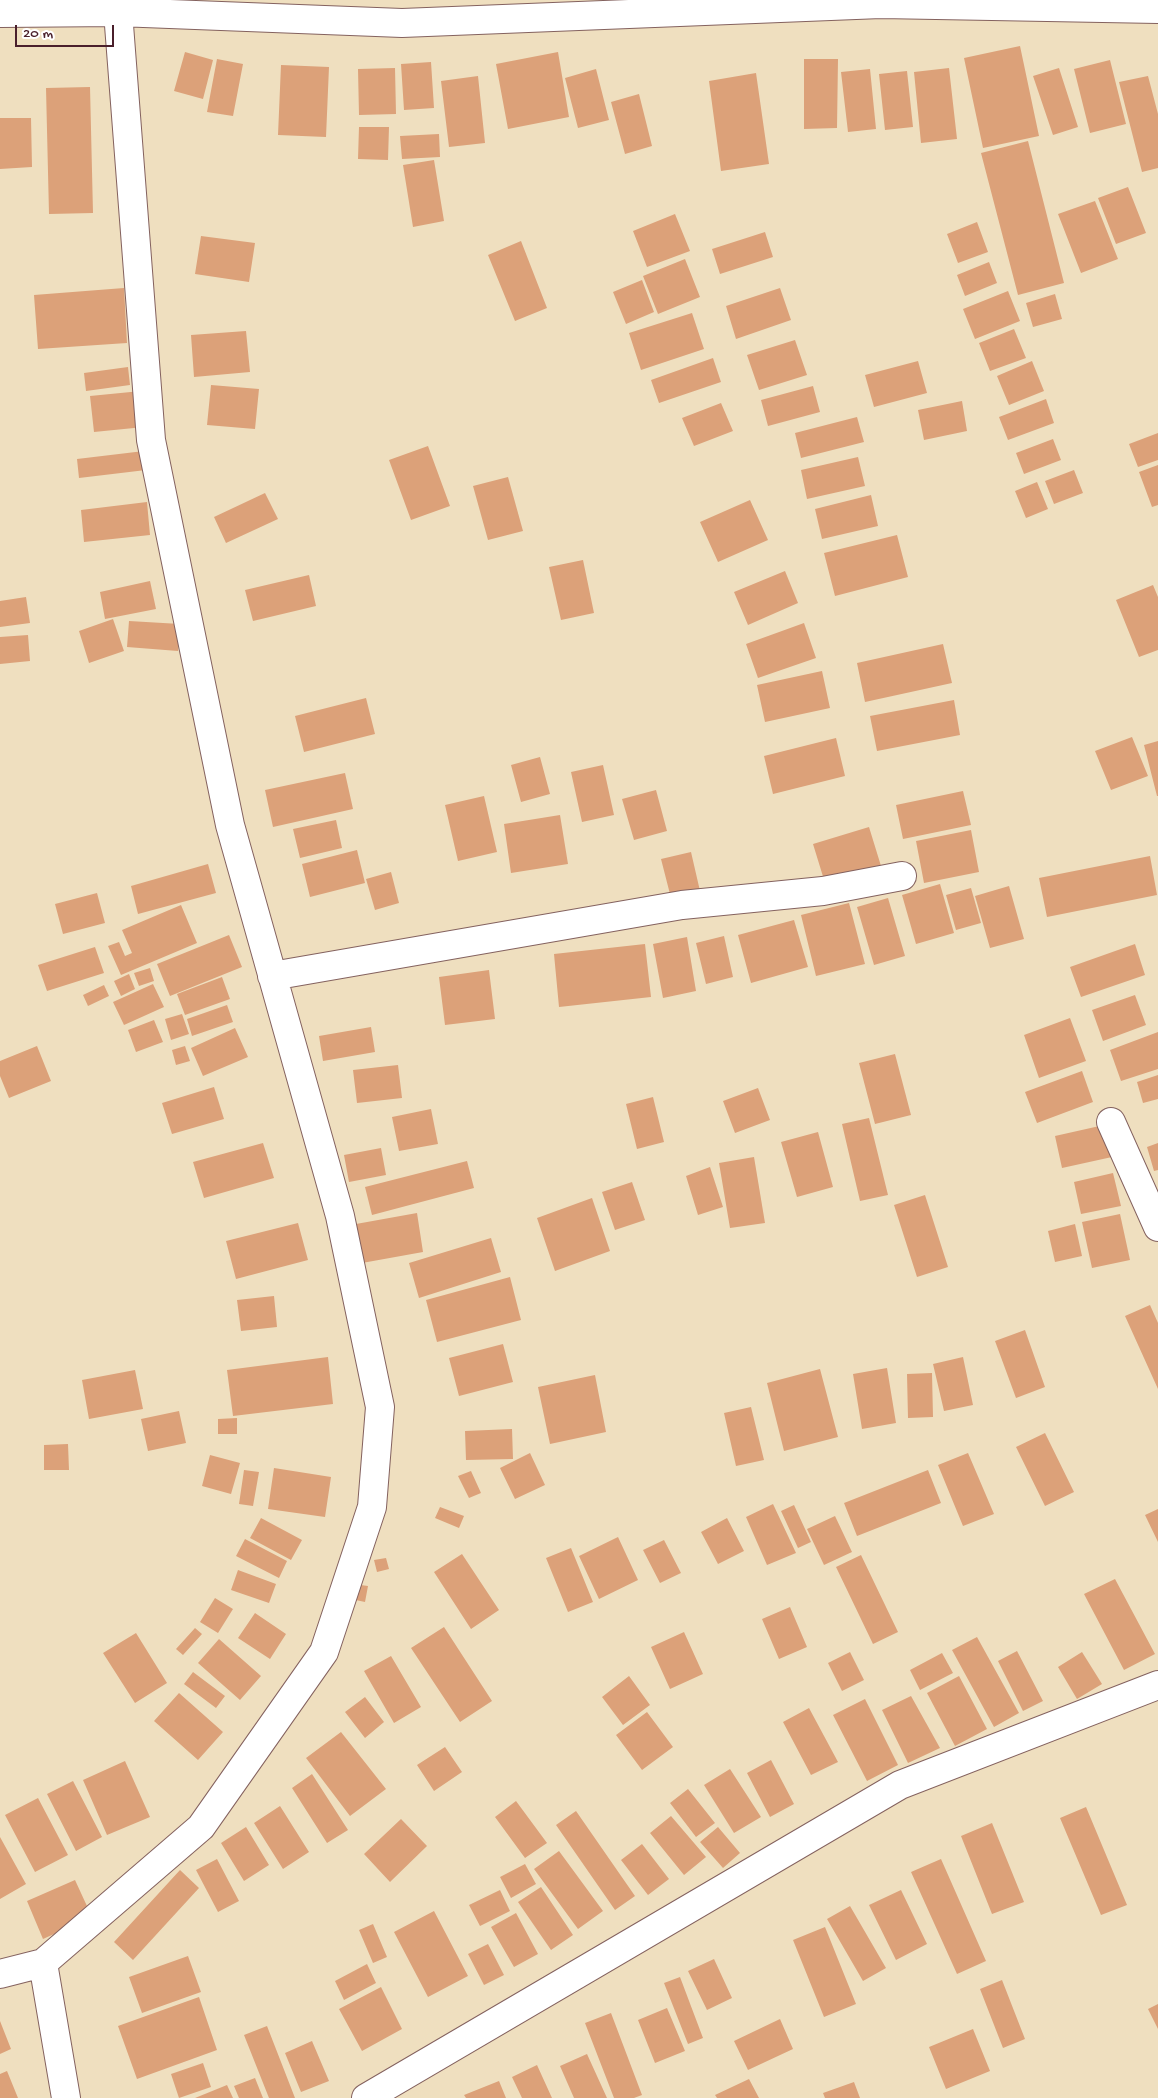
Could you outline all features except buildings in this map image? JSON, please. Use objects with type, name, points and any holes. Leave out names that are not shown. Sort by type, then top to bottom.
[{"type":"street","points":[[0,13],[317,10],[402,22],[881,4],[1158,9]]},
{"type":"street","points":[[0,1974],[43,1963],[201,1827],[324,1652],[372,1507],[380,1407],[340,1216],[230,824],[151,440],[118,12]]},
{"type":"street","points":[[272,976],[682,905],[824,891],[902,876]]},
{"type":"street","points":[[1111,1122],[1158,1227]]},
{"type":"street","points":[[366,2098],[900,1786],[1158,1685]]},
{"type":"street","points":[[43,1963],[66,2098]]}]
